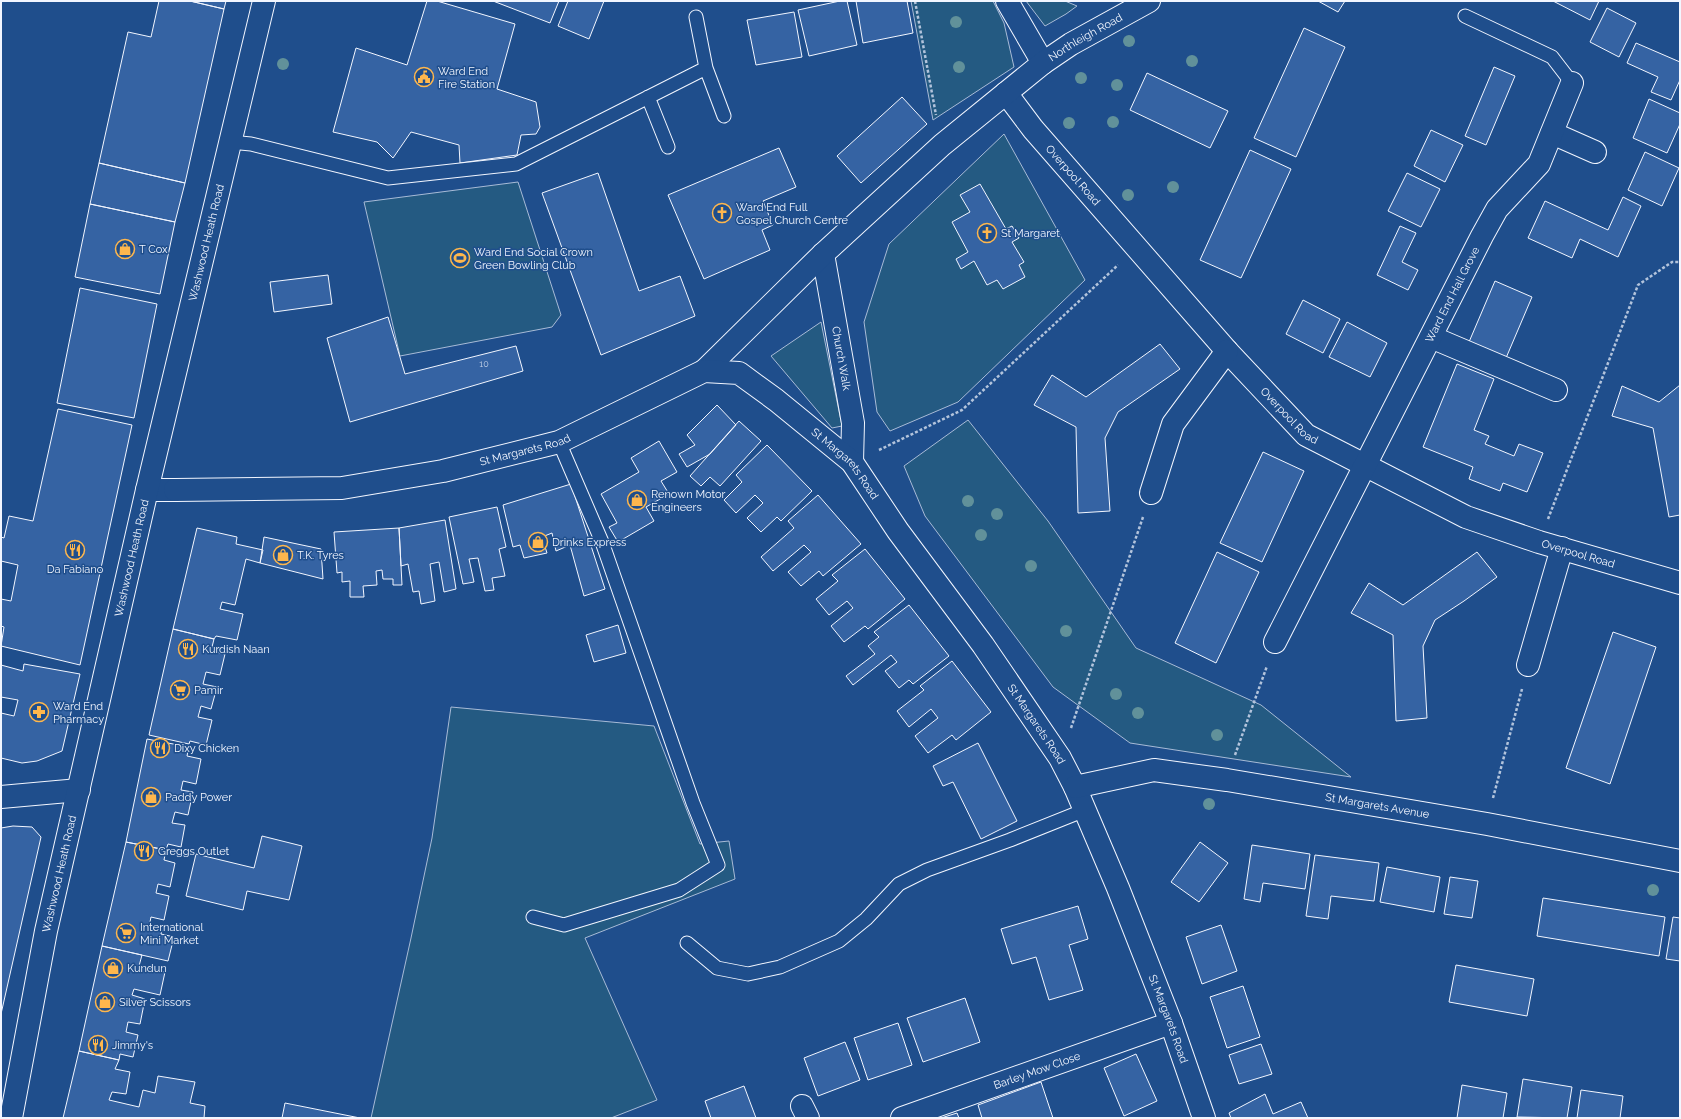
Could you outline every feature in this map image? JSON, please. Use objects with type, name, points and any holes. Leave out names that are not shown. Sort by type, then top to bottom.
[{"type":"street","name":"Washwood Heath Road","points":[[11,1118],[46,931],[147,490],[264,1]]},
{"type":"street","points":[[704,371],[823,254],[942,145],[1043,63],[1007,1]]},
{"type":"street","name":"Northleigh Road","points":[[1043,63],[1071,44],[1149,1]]},
{"type":"street","name":"Ward End Hall Grove","points":[[1275,642],[1482,236],[1497,209],[1539,164],[1572,83]]},
{"type":"street","name":"Overpool Road","points":[[1006,93],[1034,129],[1137,247],[1228,351],[1306,436],[1466,517],[1539,542],[1680,584]]},
{"type":"street","points":[[1552,133],[1595,152]]},
{"type":"street","name":"Church Walk","points":[[823,254],[853,423],[852,462]]},
{"type":"street","points":[[1431,336],[1556,390]]},
{"type":"street","points":[[1151,494],[1173,424],[1228,351]]},
{"type":"street","name":"St Margarets Road","points":[[147,490],[342,488],[443,471],[559,442],[704,371],[739,373],[776,400],[852,462],[898,531],[983,645],[1060,758],[1075,787],[1118,888],[1171,1023],[1204,1118]]},
{"type":"street","points":[[1528,665],[1562,548]]},
{"type":"street","name":"St Margarets Avenue","points":[[1075,787],[1154,770],[1227,780],[1486,824],[1680,861]]},
{"type":"street","points":[[1,797],[79,790]]},
{"type":"street","name":"Barley Mow Close","points":[[902,1118],[1171,1023]]},
{"type":"lane","points":[[1465,16],[1552,57],[1572,83]]},
{"type":"lane","points":[[696,17],[706,68],[724,116]]},
{"type":"lane","points":[[230,142],[251,144],[388,178],[516,164],[706,68]]},
{"type":"lane","points":[[648,97],[668,147]]},
{"type":"lane","points":[[533,917],[564,925],[679,890],[718,865],[693,803],[602,542],[559,442]]},
{"type":"lane","points":[[687,943],[717,968],[748,974],[780,967],[840,941],[866,919],[899,884],[926,870],[1010,840],[1085,810]]},
{"type":"path","points":[[916,1],[942,145]]},
{"type":"path","points":[[852,462],[962,410],[1137,247]]},
{"type":"path","points":[[1539,542],[1638,285],[1672,262],[1680,262]]},
{"type":"path","points":[[1060,758],[1151,494]]},
{"type":"path","points":[[1227,780],[1275,642]]},
{"type":"path","points":[[1486,824],[1528,665]]},
{"type":"shaded area","points":[[911,1],[993,1],[1004,23],[1014,67],[933,120]]},
{"type":"shaded area","points":[[1026,1],[1065,1],[1077,6],[1045,26]]},
{"type":"shaded area","points":[[1004,134],[1085,280],[958,402],[890,431],[877,412],[864,322],[889,244]]},
{"type":"shaded area","name":"Ward End Social Crown Green Bowling Club","points":[[518,182],[561,315],[552,327],[400,356],[364,202]]},
{"type":"shaded area","points":[[821,322],[842,426],[832,428],[771,356]]},
{"type":"shaded area","points":[[968,420],[1048,521],[1136,648],[1261,705],[1351,777],[1130,743],[1053,687],[925,516],[904,466]]},
{"type":"shaded area","points":[[451,707],[654,726],[700,844],[729,841],[735,879],[585,938],[657,1100],[611,1118],[371,1118],[432,838]]},
{"type":"building","points":[[159,1],[190,1],[224,9],[185,183],[99,163],[128,32],[151,37]]},
{"type":"building","points":[[190,1],[226,1],[224,9]]},
{"type":"building","name":"Ward End Fire Station","points":[[427,1],[437,1],[515,24],[497,89],[536,102],[540,127],[536,134],[521,135],[517,155],[460,163],[459,145],[411,132],[393,158],[377,142],[333,132],[356,48],[407,65]]},
{"type":"building","points":[[493,1],[559,1],[550,23]]},
{"type":"building","points":[[568,1],[604,1],[589,39],[558,26]]},
{"type":"building","points":[[840,1],[847,1],[857,45],[809,56],[798,10]]},
{"type":"building","points":[[856,1],[907,1],[913,33],[863,43]]},
{"type":"building","points":[[1318,1],[1345,1],[1338,12]]},
{"type":"building","points":[[1553,1],[1599,1],[1590,20]]},
{"type":"building","points":[[1607,8],[1636,23],[1619,57],[1590,42]]},
{"type":"building","points":[[794,12],[802,57],[756,65],[747,20]]},
{"type":"building","points":[[1304,28],[1345,47],[1296,157],[1254,138]]},
{"type":"building","points":[[1636,43],[1680,62],[1680,80],[1671,100],[1651,92],[1658,77],[1627,63]]},
{"type":"building","points":[[1494,67],[1515,76],[1486,145],[1465,136]]},
{"type":"building","points":[[1147,73],[1228,111],[1210,148],[1130,110]]},
{"type":"building","points":[[902,97],[927,124],[861,183],[837,156]]},
{"type":"building","points":[[1649,99],[1680,113],[1680,124],[1667,153],[1633,138]]},
{"type":"building","points":[[1431,130],[1463,145],[1445,182],[1414,166]]},
{"type":"building","name":"Ward End Full Gospel Church Centre","points":[[779,148],[796,187],[763,201],[773,225],[762,230],[770,250],[704,279],[668,195]]},
{"type":"building","points":[[1250,150],[1291,169],[1241,278],[1200,260]]},
{"type":"building","points":[[1645,152],[1679,168],[1662,206],[1628,190]]},
{"type":"building","points":[[99,163],[185,183],[175,222],[90,204]]},
{"type":"building","points":[[598,173],[639,291],[680,276],[695,316],[601,355],[542,193]]},
{"type":"building","points":[[1407,173],[1440,189],[1421,227],[1388,211]]},
{"type":"building","name":"St Margaret","points":[[980,184],[1006,229],[1012,226],[1019,238],[1012,242],[1024,262],[1019,265],[1025,277],[1003,289],[997,280],[987,285],[974,261],[961,269],[956,259],[968,252],[952,222],[970,212],[960,195]]},
{"type":"building","points":[[1623,197],[1641,206],[1618,257],[1580,239],[1572,258],[1528,238],[1545,201],[1608,230]]},
{"type":"building","name":"T Cox","points":[[90,204],[175,222],[160,294],[75,277]]},
{"type":"building","points":[[1400,226],[1416,233],[1402,262],[1418,270],[1408,290],[1377,275]]},
{"type":"building","points":[[328,275],[332,304],[274,312],[270,282]]},
{"type":"building","points":[[1495,281],[1532,297],[1506,358],[1469,342]]},
{"type":"building","points":[[80,288],[157,304],[134,418],[57,403]]},
{"type":"building","points":[[1303,300],[1340,319],[1323,353],[1286,334]]},
{"type":"building","points":[[388,317],[405,374],[516,346],[523,371],[350,422],[327,338]]},
{"type":"building","points":[[1347,322],[1387,343],[1370,377],[1329,357]]},
{"type":"building","points":[[1160,344],[1180,369],[1118,412],[1105,438],[1110,511],[1078,513],[1076,427],[1034,405],[1052,375],[1086,397]]},
{"type":"building","points":[[1457,364],[1494,379],[1474,430],[1489,436],[1485,444],[1514,456],[1519,444],[1543,453],[1527,492],[1503,483],[1500,491],[1469,479],[1473,467],[1423,447]]},
{"type":"building","points":[[1680,385],[1680,515],[1669,517],[1653,428],[1612,416],[1622,386],[1659,402]]},
{"type":"building","points":[[717,405],[736,425],[710,454],[687,467],[679,454],[695,445],[687,435]]},
{"type":"building","points":[[58,409],[132,425],[80,665],[1,646],[4,627],[1,626],[1,599],[11,601],[18,565],[1,561],[1,537],[4,538],[9,516],[33,521]]},
{"type":"building","points":[[739,421],[761,441],[720,486],[710,477],[701,486],[690,476]]},
{"type":"building","points":[[659,441],[677,472],[661,481],[669,494],[646,507],[654,521],[618,542],[609,527],[617,523],[601,494],[639,472],[631,458]]},
{"type":"building","points":[[767,445],[812,491],[781,521],[777,517],[761,532],[747,518],[763,503],[755,495],[736,513],[724,500],[742,482],[736,475]]},
{"type":"building","points":[[1263,452],[1304,471],[1262,562],[1220,543]]},
{"type":"building","points":[[571,484],[605,589],[584,596],[570,545],[556,551],[552,533],[542,537],[547,553],[524,558],[520,545],[513,547],[503,505]]},
{"type":"building","points":[[818,495],[861,544],[823,576],[819,571],[801,586],[788,572],[811,552],[804,545],[773,571],[761,557],[794,528],[788,521]]},
{"type":"building","points":[[497,507],[506,547],[499,549],[505,576],[492,578],[494,590],[485,591],[478,558],[469,559],[474,582],[463,584],[449,517]]},
{"type":"building","points":[[445,520],[456,589],[444,592],[439,562],[430,564],[435,601],[421,604],[419,591],[413,592],[408,564],[401,566],[399,528]]},
{"type":"building","points":[[197,528],[237,537],[236,544],[263,550],[260,563],[246,559],[235,605],[222,602],[220,609],[243,614],[237,640],[216,636],[214,639],[173,629]]},
{"type":"building","points":[[399,528],[402,585],[393,585],[393,579],[383,579],[382,570],[376,571],[377,585],[363,586],[364,597],[350,597],[350,581],[342,582],[342,572],[337,573],[334,532]]},
{"type":"building","points":[[264,537],[321,549],[323,579],[260,563]]},
{"type":"building","points":[[865,549],[905,599],[868,629],[865,626],[844,642],[831,626],[853,608],[847,601],[829,615],[816,599],[838,581],[832,575]]},
{"type":"building","points":[[1217,552],[1259,572],[1216,663],[1175,643]]},
{"type":"building","points":[[1477,552],[1497,577],[1435,620],[1423,646],[1427,718],[1396,721],[1393,635],[1351,613],[1369,583],[1403,605]]},
{"type":"building","points":[[909,605],[949,656],[913,684],[909,680],[899,688],[885,671],[897,662],[891,655],[853,685],[846,676],[875,654],[868,646],[879,637],[874,632]]},
{"type":"building","points":[[618,625],[626,653],[594,662],[586,635]]},
{"type":"building","points":[[173,629],[214,639],[211,651],[225,654],[220,675],[206,672],[203,684],[217,687],[211,709],[201,706],[198,717],[212,720],[206,745],[190,741],[189,744],[149,735]]},
{"type":"building","points":[[1613,632],[1656,647],[1610,784],[1566,768]]},
{"type":"building","points":[[952,661],[991,712],[956,740],[952,735],[928,753],[915,736],[938,718],[931,709],[909,727],[897,711],[924,690],[920,686]]},
{"type":"building","points":[[24,664],[80,674],[62,751],[37,761],[22,763],[1,758],[1,713],[14,716],[18,700],[1,697],[1,665],[23,671]]},
{"type":"building","points":[[147,739],[189,747],[187,756],[201,759],[196,784],[183,781],[181,790],[193,792],[188,815],[175,812],[172,823],[185,825],[181,847],[168,844],[166,850],[126,842]]},
{"type":"building","points":[[978,743],[1017,821],[981,839],[953,782],[943,786],[933,766]]},
{"type":"building","points":[[13,826],[32,827],[41,837],[1,1014],[1,828]]},
{"type":"building","points":[[262,836],[302,846],[289,900],[247,891],[243,910],[186,896],[196,854],[254,868]]},
{"type":"building","points":[[126,842],[166,850],[164,860],[175,863],[170,887],[158,884],[156,893],[169,896],[164,920],[151,917],[149,927],[162,930],[161,934],[174,937],[168,961],[102,946]]},
{"type":"building","points":[[1200,842],[1228,863],[1199,902],[1171,882]]},
{"type":"building","points":[[1252,845],[1310,854],[1305,889],[1263,883],[1260,902],[1244,899]]},
{"type":"building","points":[[1315,855],[1379,863],[1374,901],[1331,896],[1328,919],[1306,916]]},
{"type":"building","points":[[1387,867],[1440,877],[1434,912],[1380,902]]},
{"type":"building","points":[[1450,877],[1478,881],[1472,918],[1444,914]]},
{"type":"building","points":[[1543,898],[1665,917],[1659,956],[1537,936]]},
{"type":"building","points":[[1078,906],[1088,939],[1069,945],[1083,990],[1049,1000],[1036,957],[1012,964],[1001,929]]},
{"type":"building","points":[[1673,917],[1680,918],[1680,961],[1666,959]]},
{"type":"building","points":[[1221,925],[1237,971],[1202,984],[1186,937]]},
{"type":"building","points":[[102,946],[142,955],[139,966],[165,972],[160,995],[134,989],[132,995],[145,999],[140,1024],[128,1022],[126,1032],[138,1035],[133,1057],[120,1054],[119,1060],[79,1051]]},
{"type":"building","points":[[1456,965],[1534,979],[1527,1016],[1449,1002]]},
{"type":"building","points":[[1243,986],[1260,1037],[1227,1048],[1210,997]]},
{"type":"building","points":[[965,998],[980,1042],[923,1062],[907,1018]]},
{"type":"building","points":[[898,1023],[912,1065],[868,1080],[854,1038]]},
{"type":"building","points":[[845,1042],[860,1080],[818,1096],[804,1058]]},
{"type":"building","points":[[1261,1044],[1272,1074],[1239,1084],[1229,1055]]},
{"type":"building","points":[[79,1051],[119,1060],[115,1069],[130,1072],[126,1094],[112,1092],[109,1100],[139,1107],[143,1090],[155,1093],[158,1076],[195,1082],[190,1103],[205,1106],[204,1118],[63,1118]]},
{"type":"building","points":[[1136,1054],[1157,1101],[1124,1116],[1104,1068]]},
{"type":"building","points":[[1523,1079],[1572,1087],[1567,1118],[1517,1117]]},
{"type":"building","points":[[1041,1082],[1053,1118],[982,1118],[978,1105]]},
{"type":"building","points":[[1462,1085],[1507,1093],[1503,1118],[1457,1118]]},
{"type":"building","points":[[744,1086],[756,1118],[711,1118],[705,1101]]},
{"type":"building","points":[[1581,1090],[1623,1096],[1620,1118],[1577,1118]]},
{"type":"building","points":[[1265,1094],[1273,1114],[1301,1102],[1308,1118],[1231,1118],[1229,1113]]},
{"type":"building","points":[[285,1103],[360,1118],[282,1118]]},
{"type":"building","points":[[957,1113],[959,1118],[941,1118]]},
{"type":"place","name":"Ward End Fire Station","points":[[424,77]]},
{"type":"place","name":"Ward End Full Gospel Church Centre","points":[[722,213]]},
{"type":"place","name":"St Margaret","points":[[987,233]]},
{"type":"place","name":"T Cox","points":[[125,249]]},
{"type":"place","name":"Ward End Social Crown Green Bowling Club","points":[[460,258]]},
{"type":"place","name":"Renown Motor Engineers","points":[[637,500]]},
{"type":"place","name":"Drinks Express","points":[[538,542]]},
{"type":"place","name":"Da Fabiano","points":[[75,550]]},
{"type":"place","name":"T.K. Tyres","points":[[283,555]]},
{"type":"place","name":"Kurdish Naan","points":[[188,649]]},
{"type":"place","name":"Pamir","points":[[180,690]]},
{"type":"place","name":"Ward End Pharmacy","points":[[39,712]]},
{"type":"place","name":"Dixy Chicken","points":[[160,748]]},
{"type":"place","name":"Paddy Power","points":[[151,797]]},
{"type":"place","name":"Greggs Outlet","points":[[144,851]]},
{"type":"place","name":"International Mini Market","points":[[126,933]]},
{"type":"place","name":"Kundun","points":[[113,968]]},
{"type":"place","name":"Silver Scissors","points":[[105,1002]]},
{"type":"place","name":"Jimmy's","points":[[98,1045]]}]
